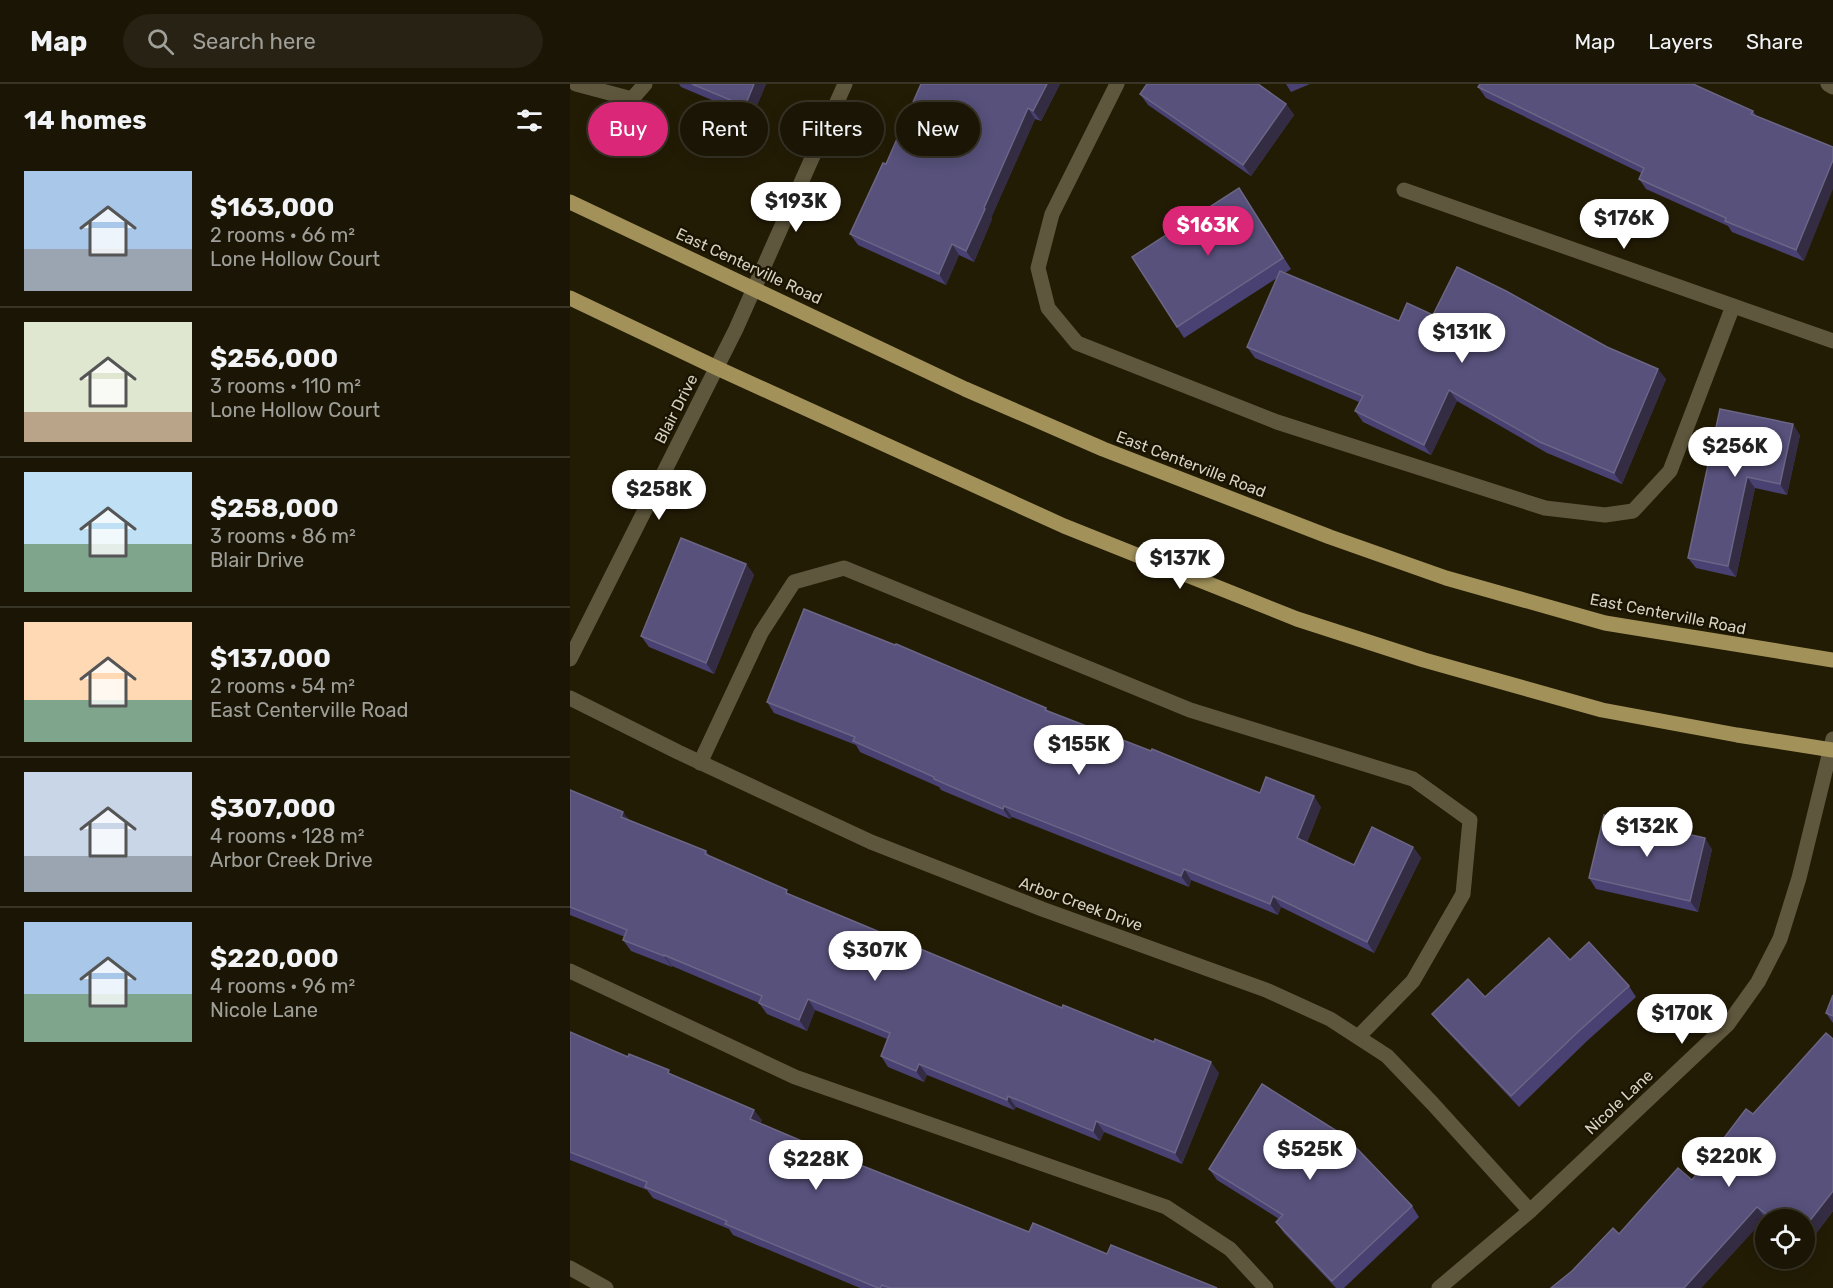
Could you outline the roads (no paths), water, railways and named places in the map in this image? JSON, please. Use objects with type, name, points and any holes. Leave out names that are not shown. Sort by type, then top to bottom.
[{"type":"main road","name":"East Centerville Road","points":[[570,202],[965,389],[1103,449],[1330,537],[1446,578],[1605,623],[1833,660]]},
{"type":"main road","points":[[570,298],[717,368],[1064,526],[1297,619],[1424,660],[1602,710],[1737,735],[1832,746]]},
{"type":"street","points":[[576,84],[632,99],[645,84]]},
{"type":"street","name":"Blair Drive","points":[[570,659],[755,289],[790,204],[845,84]]},
{"type":"street","points":[[1116,84],[1052,214],[1038,268],[1048,308],[1077,343],[1277,422],[1545,508],[1605,515],[1633,511],[1670,471],[1733,306]]},
{"type":"street","points":[[1828,84],[1833,87]]},
{"type":"street","points":[[1404,190],[1833,341]]},
{"type":"street","points":[[700,763],[761,633],[794,582],[844,568],[1190,710],[1413,779],[1470,820],[1463,894],[1413,981],[1358,1037]]},
{"type":"street","name":"Arbor Creek Drive","points":[[570,698],[700,763],[871,842],[1042,909],[1266,990],[1330,1019],[1387,1056],[1530,1211]]},
{"type":"street","name":"Nicole Lane","points":[[1439,1288],[1530,1211],[1728,1024],[1758,982],[1780,939],[1799,878],[1832,746]]},
{"type":"street","points":[[570,972],[795,1077],[1166,1208],[1230,1249],[1266,1288]]},
{"type":"street","points":[[570,1268],[606,1288]]}]
